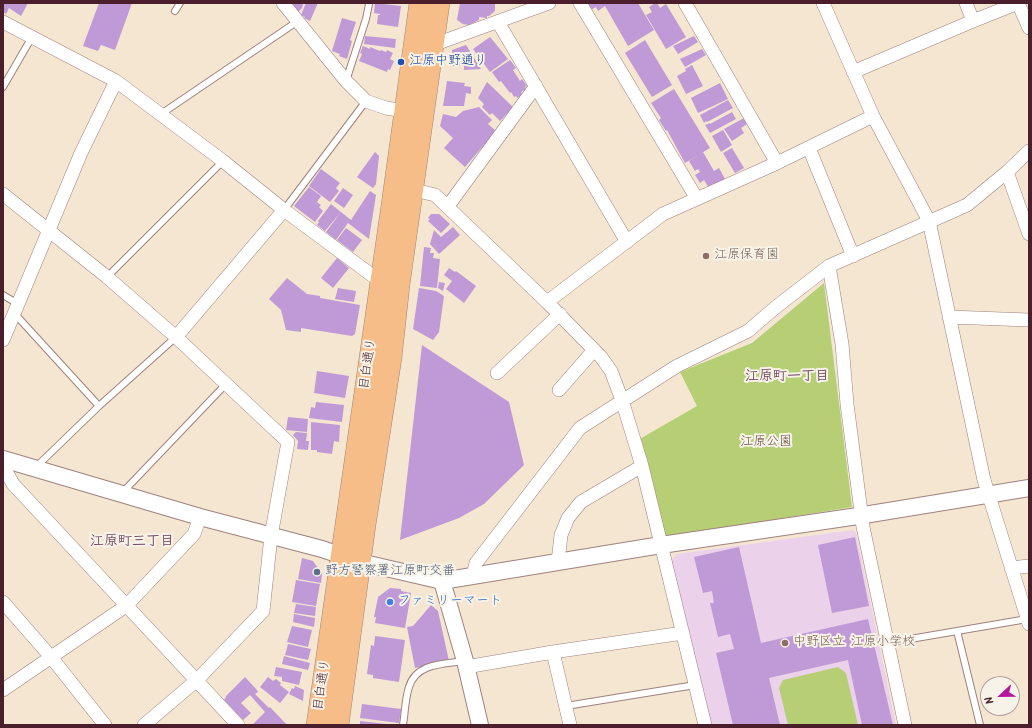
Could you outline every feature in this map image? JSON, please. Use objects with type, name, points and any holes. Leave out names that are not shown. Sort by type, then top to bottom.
[{"type":"main road","name":"目白通り","points":[[317,725],[391,358],[399,285],[404,187],[405,111],[420,3]]},
{"type":"main road","name":"目白通り","points":[[338,725],[351,559],[381,282],[404,187],[434,45],[439,3]]},
{"type":"street","points":[[283,3],[346,81],[366,101],[386,108],[405,111]]},
{"type":"street","points":[[434,45],[549,3]]},
{"type":"street","points":[[580,3],[697,199]]},
{"type":"street","points":[[685,3],[777,163]]},
{"type":"street","points":[[824,3],[873,116],[929,221],[984,480],[1028,621]]},
{"type":"street","points":[[966,3],[973,21]]},
{"type":"street","points":[[853,72],[1018,3],[1029,28]]},
{"type":"street","points":[[3,22],[116,81],[223,161],[284,210],[381,282]]},
{"type":"street","points":[[498,22],[627,242]]},
{"type":"street","points":[[3,340],[81,153],[116,81]]},
{"type":"street","points":[[448,206],[536,86]]},
{"type":"street","points":[[547,302],[663,214],[777,163],[873,116]]},
{"type":"street","points":[[809,148],[853,256]]},
{"type":"street","points":[[473,575],[476,562],[580,428],[677,366],[748,332],[776,307],[829,266],[967,205],[1029,151]]},
{"type":"street","points":[[1006,172],[1029,234]]},
{"type":"street","points":[[404,187],[436,195],[560,314],[601,357],[610,371],[622,400],[642,466],[705,725]]},
{"type":"street","points":[[3,194],[107,277],[176,337],[288,442],[271,536],[263,611],[196,680],[144,725]]},
{"type":"street","points":[[176,337],[284,210]]},
{"type":"street","points":[[829,266],[842,344],[847,404],[861,515],[905,725]]},
{"type":"street","points":[[497,373],[560,314]]},
{"type":"street","points":[[949,317],[1029,320]]},
{"type":"street","points":[[559,390],[594,350]]},
{"type":"street","points":[[3,459],[200,517],[322,549],[351,559],[442,581],[661,545],[1029,488]]},
{"type":"street","points":[[3,466],[12,484],[238,725]]},
{"type":"street","points":[[558,562],[561,535],[568,518],[581,502],[642,466]]},
{"type":"street","points":[[3,690],[126,606],[194,534],[200,517]]},
{"type":"street","points":[[1011,568],[1029,566]]},
{"type":"street","points":[[442,581],[466,664],[480,725]]},
{"type":"street","points":[[3,602],[51,657],[105,725]]},
{"type":"street","points":[[466,664],[683,633]]},
{"type":"street","points":[[553,652],[570,725]]},
{"type":"lane","points":[[175,11],[180,3]]},
{"type":"lane","points":[[346,81],[366,19],[369,4]]},
{"type":"lane","points":[[161,114],[298,21]]},
{"type":"lane","points":[[3,87],[32,37]]},
{"type":"lane","points":[[284,210],[366,101]]},
{"type":"lane","points":[[107,277],[223,161]]},
{"type":"lane","points":[[3,295],[99,406]]},
{"type":"lane","points":[[34,468],[99,406],[176,337]]},
{"type":"lane","points":[[122,493],[226,384]]},
{"type":"lane","points":[[887,643],[1028,621]]},
{"type":"lane","points":[[957,631],[980,725]]},
{"type":"lane","points":[[403,725],[409,687],[415,676],[423,669],[435,665],[466,664]]},
{"type":"lane","points":[[566,706],[695,685]]},
{"type":"shaded area","name":"中野区立 江原小学校","points":[[853,530],[856,533],[896,725],[711,725],[671,561],[677,554]]},
{"type":"green space","name":"江原公園","points":[[824,283],[852,507],[666,537],[638,440],[697,406],[680,372],[752,343]]},
{"type":"green space","points":[[838,667],[846,673],[858,725],[788,725],[779,688],[783,680]]},
{"type":"building","points":[[3,3],[28,3],[21,16],[9,8],[6,14],[3,12]]},
{"type":"building","points":[[99,3],[132,3],[115,50],[101,45],[98,51],[83,46]]},
{"type":"building","points":[[291,3],[304,3],[298,12]]},
{"type":"building","points":[[306,3],[318,3],[310,21],[301,15]]},
{"type":"building","points":[[375,3],[401,6],[398,27],[377,24],[378,15],[380,14],[374,13]]},
{"type":"building","points":[[460,3],[501,3],[495,4],[495,11],[487,16],[487,18],[479,17],[479,20],[469,25],[463,24],[457,20]]},
{"type":"building","points":[[586,3],[638,3],[654,30],[628,46],[605,6],[598,11],[596,7],[591,10]]},
{"type":"building","points":[[657,3],[660,8],[666,4],[686,37],[666,49],[646,15],[652,12],[649,7]]},
{"type":"building","points":[[342,18],[356,22],[350,40],[352,41],[347,59],[332,51]]},
{"type":"building","points":[[365,36],[396,39],[395,48],[364,44]]},
{"type":"building","points":[[694,36],[698,42],[678,54],[673,46]]},
{"type":"building","points":[[490,37],[508,59],[490,72],[473,49]]},
{"type":"building","points":[[645,40],[672,85],[652,97],[625,53]]},
{"type":"building","points":[[466,45],[481,69],[464,70],[464,65],[453,66],[452,50]]},
{"type":"building","points":[[363,46],[386,52],[387,50],[393,53],[390,59],[394,61],[390,70],[388,69],[387,72],[359,61]]},
{"type":"building","points":[[702,49],[706,55],[685,67],[680,59]]},
{"type":"building","points":[[510,60],[516,68],[513,70],[520,81],[522,79],[527,86],[525,87],[526,89],[521,92],[523,95],[517,98],[516,96],[514,97],[511,92],[510,93],[501,81],[499,82],[492,72]]},
{"type":"building","points":[[692,65],[703,86],[686,94],[677,76],[686,71],[685,69]]},
{"type":"building","points":[[447,81],[465,83],[464,86],[471,87],[471,94],[466,93],[464,106],[443,106]]},
{"type":"building","points":[[487,82],[513,107],[500,121],[492,113],[490,115],[482,107],[484,104],[478,98]]},
{"type":"building","points":[[720,83],[728,99],[698,113],[691,98]]},
{"type":"building","points":[[674,89],[710,148],[685,163],[667,130],[666,131],[659,120],[661,118],[651,103]]},
{"type":"building","points":[[728,100],[733,108],[704,123],[700,115]]},
{"type":"building","points":[[479,107],[492,120],[488,124],[496,131],[465,167],[444,148],[453,138],[440,126],[443,114],[456,117],[463,111]]},
{"type":"building","points":[[732,112],[736,119],[710,133],[705,125],[710,124]]},
{"type":"building","points":[[744,118],[747,124],[741,128],[744,133],[732,141],[724,129]]},
{"type":"building","points":[[723,130],[732,145],[721,152],[712,136]]},
{"type":"building","points":[[732,148],[744,168],[735,173],[723,153]]},
{"type":"building","points":[[375,152],[379,156],[376,184],[373,188],[357,177]]},
{"type":"building","points":[[703,152],[714,171],[719,168],[725,179],[709,188],[704,180],[700,183],[695,175],[700,172],[698,169],[695,171],[689,161]]},
{"type":"building","points":[[321,169],[340,183],[336,188],[339,191],[330,202],[309,186]]},
{"type":"building","points":[[309,187],[321,196],[317,202],[321,205],[319,207],[323,211],[315,222],[294,206]]},
{"type":"building","points":[[343,188],[353,195],[344,208],[334,201]]},
{"type":"building","points":[[370,191],[376,195],[369,239],[348,223],[336,240],[326,232],[341,212],[351,220]]},
{"type":"building","points":[[331,204],[341,212],[325,231],[317,225],[319,222],[318,221]]},
{"type":"building","points":[[431,214],[439,214],[450,224],[441,233],[428,221]]},
{"type":"building","points":[[453,227],[460,235],[439,254],[430,244],[434,230],[441,237]]},
{"type":"building","points":[[346,228],[362,240],[353,252],[337,240]]},
{"type":"building","points":[[424,247],[431,248],[430,253],[434,253],[433,258],[440,259],[437,288],[420,286]]},
{"type":"building","points":[[337,258],[349,268],[333,288],[321,278]]},
{"type":"building","points":[[449,268],[455,272],[456,271],[476,286],[464,303],[446,289],[452,281],[444,275]]},
{"type":"building","points":[[287,278],[307,294],[320,296],[320,298],[360,305],[355,334],[352,336],[301,328],[301,332],[286,330],[281,310],[269,299]]},
{"type":"building","points":[[439,282],[445,283],[443,291],[438,288]]},
{"type":"building","points":[[338,288],[356,291],[354,302],[335,299]]},
{"type":"building","points":[[419,288],[436,291],[444,296],[439,332],[433,340],[413,329]]},
{"type":"building","points":[[422,345],[509,402],[524,465],[484,504],[459,518],[400,540]]},
{"type":"building","points":[[317,371],[349,376],[345,398],[314,393]]},
{"type":"building","points":[[316,402],[344,405],[342,422],[309,418],[311,407],[315,408]]},
{"type":"building","points":[[288,417],[308,419],[307,432],[286,430]]},
{"type":"building","points":[[311,422],[340,425],[339,442],[334,441],[332,454],[311,450]]},
{"type":"building","points":[[296,432],[307,433],[306,441],[309,441],[308,450],[297,449],[298,441],[293,435]]},
{"type":"building","points":[[855,537],[869,606],[832,613],[818,545]]},
{"type":"building","points":[[739,547],[761,643],[868,619],[893,725],[862,725],[848,660],[769,678],[780,725],[733,725],[716,653],[734,649],[730,634],[718,637],[710,603],[714,603],[712,591],[703,593],[694,557]]},
{"type":"building","name":"野方警察署江原町交番","points":[[302,558],[313,561],[322,574],[321,583],[298,579]]},
{"type":"building","points":[[296,580],[320,584],[316,606],[292,602]]},
{"type":"building","points":[[390,588],[401,589],[401,591],[411,593],[405,628],[375,623],[376,617],[374,617],[378,597]]},
{"type":"building","points":[[296,604],[316,607],[315,616],[294,613]]},
{"type":"building","points":[[431,605],[438,611],[449,661],[415,668],[407,627],[413,626]]},
{"type":"building","points":[[294,614],[315,618],[314,627],[293,622]]},
{"type":"building","points":[[292,626],[312,630],[308,647],[287,642]]},
{"type":"building","points":[[375,636],[405,640],[399,682],[373,678],[373,675],[367,674],[371,645],[374,646]]},
{"type":"building","points":[[288,644],[311,649],[308,660],[285,655]]},
{"type":"building","points":[[284,656],[310,663],[308,670],[282,664]]},
{"type":"building","points":[[276,667],[302,672],[299,685],[282,681],[282,677],[274,676]]},
{"type":"building","points":[[245,677],[258,692],[255,694],[287,725],[254,725],[253,724],[265,712],[250,695],[241,703],[251,713],[243,720],[224,700],[226,696]]},
{"type":"building","points":[[268,677],[273,681],[276,679],[281,683],[280,685],[289,692],[280,703],[260,687]]},
{"type":"building","points":[[295,686],[304,690],[303,701],[289,694]]},
{"type":"building","points":[[362,704],[401,709],[399,723],[360,718]]},
{"type":"building","points":[[360,721],[386,724],[386,725],[360,725]]},
{"type":"place","name":"江原中野通り","points":[[401,62]]},
{"type":"place","name":"江原保育園","points":[[706,256]]},
{"type":"place","name":"野方警察署江原町交番","points":[[317,572]]},
{"type":"place","name":"ファミリーマート","points":[[390,602]]},
{"type":"place","name":"中野区立 江原小学校","points":[[785,643]]},
{"type":"district","name":"江原町一丁目","points":[[787,378]]},
{"type":"district","name":"江原町三丁目","points":[[132,543]]}]
